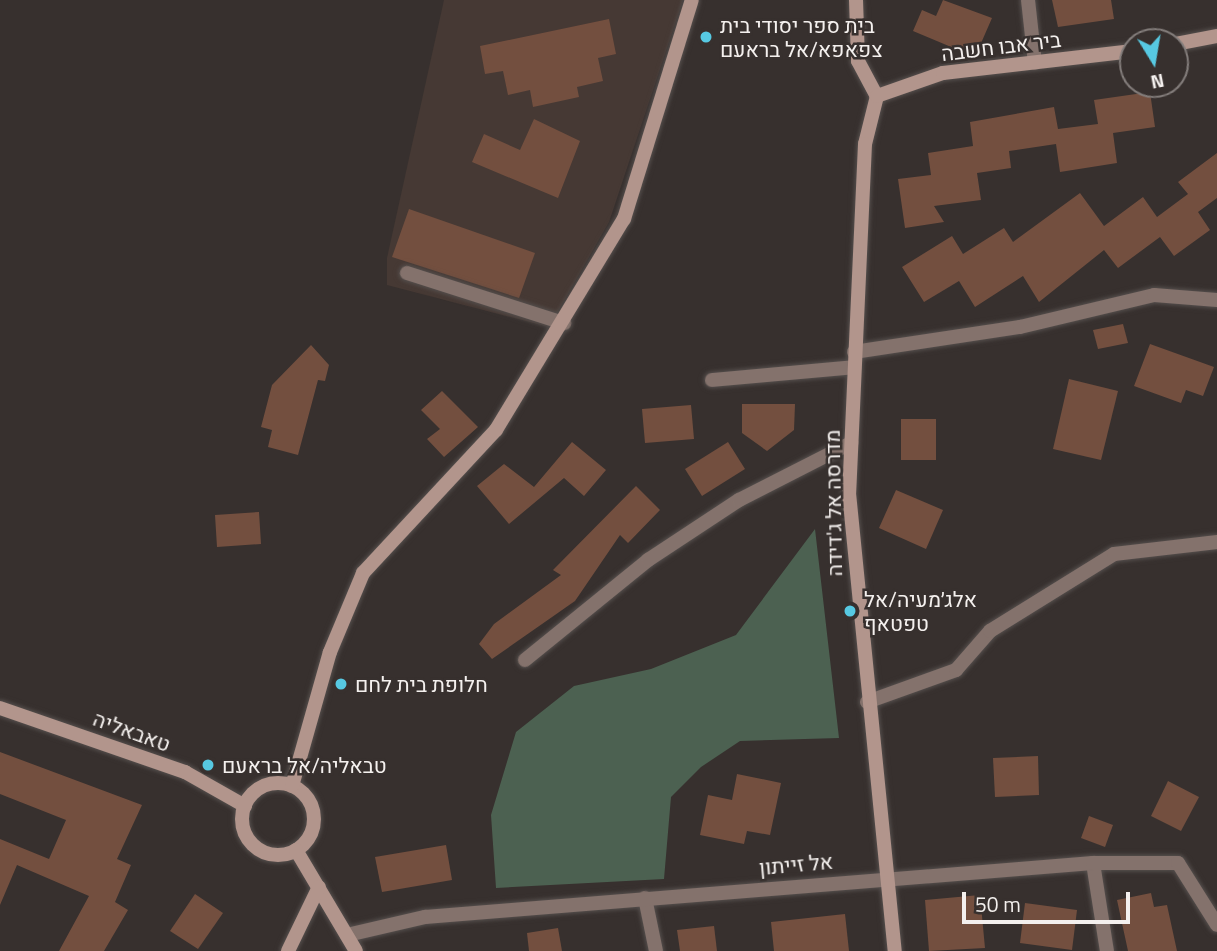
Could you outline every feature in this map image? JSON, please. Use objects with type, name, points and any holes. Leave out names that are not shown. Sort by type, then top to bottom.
[{"type":"street","points":[[292,786],[330,652],[363,573],[496,430],[564,323],[638,185],[692,0]]},
{"type":"street","points":[[856,0],[858,61],[877,96]]},
{"type":"street","points":[[1028,0],[1035,63]]},
{"type":"street","points":[[1189,41],[1217,36]]},
{"type":"street","name":"ביר אבו חשבה","points":[[877,96],[943,73],[1119,53]]},
{"type":"street","name":"מדרסה אל ג'דידה","points":[[877,96],[865,144],[850,506],[867,702],[895,951]]},
{"type":"street","points":[[407,273],[564,323]]},
{"type":"street","points":[[855,352],[1020,327],[1154,295],[1217,300]]},
{"type":"street","points":[[712,380],[854,368]]},
{"type":"street","points":[[525,660],[659,552],[739,500],[851,443]]},
{"type":"street","points":[[867,702],[956,670],[990,631],[1114,554],[1217,542]]},
{"type":"street","name":"טאבאליה","points":[[0,708],[185,772],[245,806]]},
{"type":"street","points":[[292,786],[309,800],[314,822],[296,850],[275,854],[255,846],[243,828],[245,806],[259,789],[292,786]]},
{"type":"street","points":[[296,850],[356,951]]},
{"type":"street","points":[[1093,863],[1107,951]]},
{"type":"street","name":"אל זייתון","points":[[347,935],[425,916],[1093,863],[1178,863],[1217,925]]},
{"type":"street","points":[[288,951],[319,887]]},
{"type":"street","points":[[645,898],[656,951]]},
{"type":"shaded area","points":[[444,0],[683,0],[609,222],[549,327],[387,285],[387,258]]},
{"type":"green space","points":[[815,529],[839,738],[740,741],[701,767],[671,797],[664,879],[496,888],[491,815],[516,732],[574,686],[651,669],[736,635]]},
{"type":"building","points":[[943,0],[992,18],[975,57],[913,31],[922,10],[936,16]]},
{"type":"building","points":[[1052,0],[1111,0],[1114,19],[1058,27]]},
{"type":"building","points":[[609,19],[616,54],[598,58],[603,81],[577,87],[579,97],[533,107],[530,90],[508,95],[503,71],[485,74],[480,46]]},
{"type":"building","points":[[1119,96],[1151,98],[1155,127],[1113,133],[1117,163],[1060,172],[1056,144],[1009,151],[1011,168],[977,173],[981,200],[934,206],[944,222],[905,228],[898,179],[931,175],[928,153],[973,146],[970,122],[1054,107],[1058,129],[1098,124],[1094,100]]},
{"type":"building","points":[[534,119],[580,141],[558,198],[472,162],[484,134],[520,150]]},
{"type":"building","points":[[1217,153],[1217,198],[1198,212],[1210,230],[1174,256],[1160,237],[1118,268],[1104,250],[1039,302],[1023,276],[975,307],[959,281],[924,302],[902,267],[952,236],[963,254],[1004,228],[1013,242],[1080,193],[1104,226],[1143,197],[1157,217],[1188,194],[1178,182]]},
{"type":"building","points":[[409,209],[535,253],[519,298],[392,257]]},
{"type":"building","points":[[1123,324],[1128,343],[1098,349],[1093,330]]},
{"type":"building","points":[[1150,344],[1214,367],[1203,396],[1186,390],[1181,403],[1134,386]]},
{"type":"building","points":[[311,345],[329,365],[325,381],[318,380],[298,455],[268,447],[272,430],[261,427],[272,385]]},
{"type":"building","points":[[1069,379],[1118,391],[1101,460],[1053,449]]},
{"type":"building","points":[[442,391],[478,427],[444,457],[427,439],[440,429],[421,410]]},
{"type":"building","points":[[742,404],[795,404],[794,430],[767,451],[742,433]]},
{"type":"building","points":[[691,405],[694,439],[645,443],[642,409]]},
{"type":"building","points":[[901,419],[936,419],[936,460],[901,460]]},
{"type":"building","points":[[572,442],[606,470],[584,496],[564,478],[509,524],[477,486],[504,464],[534,487]]},
{"type":"building","points":[[728,442],[745,469],[702,496],[685,469]]},
{"type":"building","points":[[636,486],[660,510],[628,543],[620,535],[575,601],[492,659],[479,644],[494,624],[561,575],[553,570]]},
{"type":"building","points":[[896,490],[943,510],[926,549],[879,528]]},
{"type":"building","points":[[259,512],[261,544],[217,547],[215,515]]},
{"type":"building","points":[[0,752],[142,805],[117,859],[131,865],[115,902],[128,910],[104,951],[59,951],[89,896],[17,865],[0,905],[0,839],[49,859],[66,820],[0,794]]},
{"type":"building","points":[[1038,756],[1039,795],[995,797],[993,758]]},
{"type":"building","points":[[737,774],[781,783],[770,835],[747,831],[744,844],[700,835],[708,795],[732,800]]},
{"type":"building","points":[[1168,781],[1199,797],[1181,831],[1151,816]]},
{"type":"building","points":[[1089,816],[1113,825],[1105,847],[1081,838]]},
{"type":"building","points":[[446,845],[452,880],[382,892],[375,857]]},
{"type":"building","points":[[1151,893],[1154,907],[1167,905],[1177,951],[1128,951],[1117,900]]},
{"type":"building","points":[[195,894],[223,913],[198,949],[170,931]]},
{"type":"building","points":[[980,895],[985,948],[929,951],[925,900]]},
{"type":"building","points":[[1025,903],[1077,910],[1072,950],[1020,943]]},
{"type":"building","points":[[845,914],[849,951],[774,951],[771,922]]},
{"type":"building","points":[[714,926],[717,951],[680,951],[677,930]]},
{"type":"building","points":[[558,928],[562,951],[529,951],[527,933]]},
{"type":"place","name":"בית ספר יסודי בית צפאפא/אל בראעם","points":[[706,37]]},
{"type":"place","name":"אלג׳מעיה/אל טפטאף","points":[[850,611]]},
{"type":"place","name":"חלופת בית לחם","points":[[341,684]]},
{"type":"place","name":"טבאליה/אל בראעם","points":[[208,765]]}]
